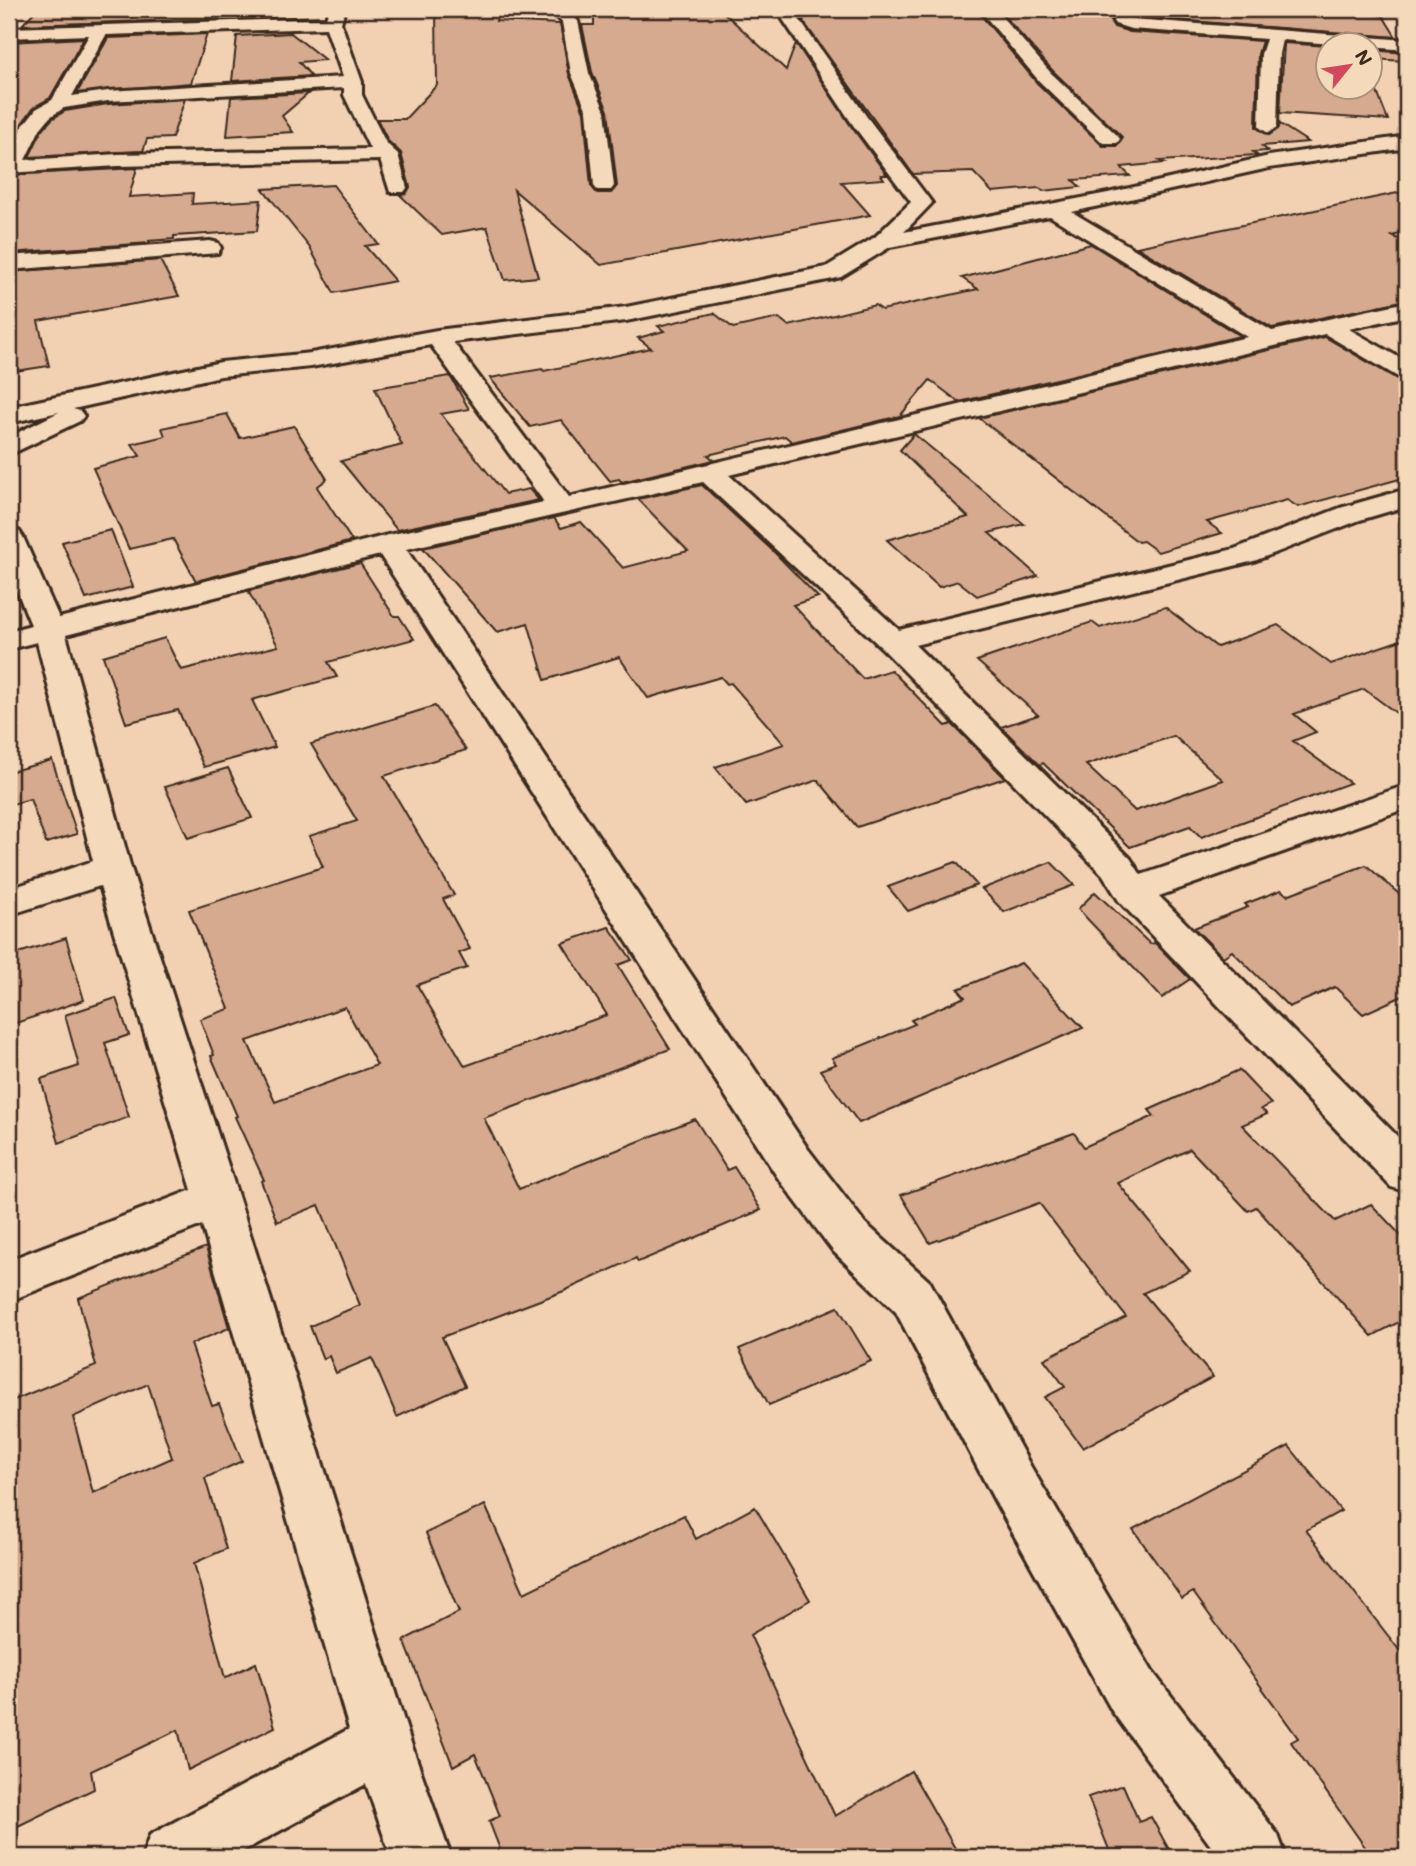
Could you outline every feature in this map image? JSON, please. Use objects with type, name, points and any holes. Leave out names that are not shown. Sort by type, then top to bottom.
[{"type":"street","points":[[557,9],[570,21],[580,73],[596,111],[604,186]]},
{"type":"street","points":[[9,415],[221,369],[311,360],[437,337],[626,314],[832,272],[883,242],[906,216],[922,203],[860,121],[784,9]]},
{"type":"street","points":[[987,9],[1045,77],[1110,139]]},
{"type":"street","points":[[1136,9],[1121,21],[1131,24],[1407,45]]},
{"type":"street","points":[[9,33],[100,31],[335,16],[353,82],[353,95],[375,140],[388,154],[397,188]]},
{"type":"street","points":[[59,103],[100,31]]},
{"type":"street","points":[[1268,127],[1270,54],[1275,36]]},
{"type":"street","points":[[10,167],[31,127],[43,113],[59,103],[108,96],[353,82]]},
{"type":"street","points":[[883,242],[1054,210],[1269,162],[1407,142]]},
{"type":"street","points":[[10,167],[118,160],[388,154]]},
{"type":"street","points":[[1054,210],[1268,339]]},
{"type":"street","points":[[9,263],[210,248]]},
{"type":"street","points":[[29,635],[388,544],[562,507],[1268,339],[1407,309]]},
{"type":"street","points":[[1328,326],[1407,372]]},
{"type":"street","points":[[437,337],[562,507]]},
{"type":"street","points":[[9,447],[127,390]]},
{"type":"street","points":[[709,472],[893,641],[1117,867],[1132,892],[1407,1174]]},
{"type":"street","points":[[893,641],[1244,555],[1350,514],[1407,497]]},
{"type":"street","points":[[9,537],[29,635],[113,869],[218,1199],[382,1743],[421,1857]]},
{"type":"street","points":[[388,544],[792,1162],[849,1237],[913,1297],[1013,1484],[1132,1691],[1256,1857]]},
{"type":"street","points":[[1132,892],[1407,796]]},
{"type":"street","points":[[9,902],[113,869]]},
{"type":"street","points":[[9,1281],[218,1199]]},
{"type":"street","points":[[172,1857],[382,1743]]},
{"type":"building","points":[[37,9],[216,9],[213,19],[22,25]]},
{"type":"building","points":[[436,9],[499,9],[496,21],[560,24],[569,74],[584,112],[591,186],[597,193],[611,193],[617,186],[608,111],[592,72],[582,25],[594,25],[594,9],[720,9],[786,70],[796,43],[887,175],[881,175],[884,179],[841,182],[870,215],[601,265],[514,190],[538,277],[505,280],[487,227],[442,235],[400,195],[406,194],[410,187],[401,153],[388,141],[377,119],[405,119],[437,85]]},
{"type":"building","points":[[808,9],[976,9],[1037,83],[1103,146],[1117,146],[1122,137],[1053,71],[998,9],[1122,9],[1111,22],[1114,27],[1130,32],[1262,41],[1258,54],[1256,127],[1269,135],[1278,129],[1280,124],[1308,142],[1262,146],[1268,151],[1253,152],[1257,155],[1160,161],[1164,163],[1121,167],[1130,176],[1073,180],[1080,187],[1043,191],[1039,188],[992,192],[973,172],[913,174],[803,21]]},
{"type":"building","points":[[1146,9],[1370,9],[1369,13],[1383,16],[1396,37],[1384,36],[1384,32],[1332,32],[1139,17]]},
{"type":"building","points":[[291,33],[325,60],[299,62],[311,76],[232,81],[237,36]]},
{"type":"building","points":[[207,34],[191,83],[77,93],[108,38]]},
{"type":"building","points":[[84,38],[50,98],[34,107],[9,148],[9,42]]},
{"type":"building","points":[[1284,43],[1314,45],[1314,102],[1381,102],[1388,120],[1280,113]]},
{"type":"building","points":[[1384,51],[1406,53],[1407,61],[1384,60]]},
{"type":"building","points":[[309,93],[282,116],[293,132],[227,136],[231,97]]},
{"type":"building","points":[[185,99],[172,138],[147,139],[143,151],[29,157],[42,130],[52,119],[65,111],[108,104]]},
{"type":"building","points":[[137,168],[129,197],[193,193],[192,204],[261,200],[257,231],[174,236],[174,239],[149,241],[150,243],[9,253],[9,175]]},
{"type":"building","points":[[333,185],[378,244],[365,246],[395,281],[334,293],[310,248],[263,189]]},
{"type":"building","points":[[1407,191],[1407,232],[1392,236],[1407,243],[1407,300],[1272,328],[1137,247]]},
{"type":"building","points":[[1091,244],[1240,336],[959,402],[930,380],[900,416],[792,442],[785,436],[708,455],[714,460],[622,482],[619,479],[610,481],[561,420],[530,427],[490,378],[542,369],[544,371],[651,348],[638,338],[664,331],[658,326],[714,313],[733,328],[779,318],[789,326],[875,305],[882,310],[978,289],[962,278]]},
{"type":"building","points":[[160,260],[179,296],[38,321],[49,366],[9,372],[9,272]]},
{"type":"building","points":[[1325,337],[1397,379],[1407,381],[1407,477],[1298,507],[1287,500],[1207,522],[1222,533],[1158,552],[1143,541],[1138,542],[979,418]]},
{"type":"building","points":[[450,376],[469,409],[441,414],[505,494],[529,489],[539,500],[397,530],[341,461],[402,445],[375,388]]},
{"type":"building","points":[[227,414],[240,438],[294,426],[327,479],[317,487],[352,541],[196,581],[173,539],[129,549],[93,468],[140,456],[132,444],[165,436],[162,428]]},
{"type":"building","points":[[914,434],[1024,524],[989,533],[1038,576],[977,596],[958,581],[939,587],[887,540],[968,517],[900,450]]},
{"type":"building","points":[[702,485],[818,597],[793,605],[863,679],[891,670],[946,726],[952,724],[1005,778],[857,827],[818,780],[746,805],[715,767],[784,744],[731,683],[727,684],[721,677],[648,698],[619,657],[545,680],[528,623],[497,632],[423,548],[554,518],[561,528],[581,522],[623,568],[688,551],[638,499]]},
{"type":"building","points":[[111,530],[133,587],[86,599],[62,542]]},
{"type":"building","points":[[360,563],[394,616],[399,616],[414,639],[328,662],[337,677],[252,700],[275,747],[204,767],[178,710],[126,723],[103,656],[165,638],[181,670],[278,646],[248,591]]},
{"type":"building","points":[[1165,607],[1217,647],[1278,625],[1331,664],[1407,638],[1407,721],[1364,689],[1294,714],[1316,732],[1293,741],[1350,783],[1201,837],[1190,826],[1130,847],[1043,763],[1040,765],[1001,727],[1038,715],[977,661],[1092,622],[1100,628]],"holes":[[[1174,736],[1223,780],[1135,811],[1086,765]]]},
{"type":"building","points":[[435,706],[466,750],[384,776],[454,895],[443,899],[470,949],[459,953],[467,968],[417,985],[465,1066],[607,1015],[562,943],[609,927],[632,960],[618,965],[670,1049],[484,1118],[519,1189],[695,1119],[727,1170],[734,1167],[761,1210],[638,1262],[636,1258],[564,1291],[442,1337],[465,1386],[397,1417],[372,1358],[336,1373],[329,1356],[323,1359],[310,1326],[360,1305],[319,1205],[277,1222],[261,1181],[264,1180],[211,1056],[214,1055],[200,1019],[229,1009],[189,910],[323,867],[309,836],[357,821],[311,744]],"holes":[[[345,1007],[377,1065],[275,1102],[247,1041]]]},
{"type":"building","points":[[52,760],[77,834],[46,843],[30,799],[9,805],[9,772]]},
{"type":"building","points":[[228,768],[252,818],[188,838],[165,787]]},
{"type":"building","points":[[956,862],[977,885],[908,911],[888,887]]},
{"type":"building","points":[[1051,862],[1074,885],[1004,912],[982,889]]},
{"type":"building","points":[[1366,865],[1407,901],[1407,994],[1363,1014],[1335,987],[1289,1007],[1232,951],[1223,957],[1194,928],[1248,907],[1245,904],[1281,890],[1287,895]]},
{"type":"building","points":[[1095,892],[1150,944],[1155,943],[1190,979],[1162,998],[1078,909]]},
{"type":"building","points":[[66,938],[84,1000],[13,1024],[9,1007],[9,956]]},
{"type":"building","points":[[1021,963],[1083,1028],[859,1123],[820,1070],[836,1064],[832,1058],[915,1024],[911,1020],[965,997],[958,989]]},
{"type":"building","points":[[116,998],[129,1035],[105,1043],[129,1117],[59,1143],[41,1079],[79,1066],[65,1015]]},
{"type":"building","points":[[1239,1070],[1271,1104],[1261,1109],[1267,1114],[1242,1125],[1335,1221],[1371,1204],[1407,1242],[1407,1318],[1372,1336],[1256,1207],[1248,1211],[1190,1149],[1118,1183],[1190,1271],[1143,1293],[1213,1377],[1083,1448],[1045,1397],[1065,1387],[1044,1359],[1126,1317],[1039,1203],[930,1243],[901,1195],[1074,1133],[1084,1147],[1154,1116],[1149,1110]]},
{"type":"building","points":[[206,1247],[229,1328],[191,1344],[212,1406],[219,1404],[242,1461],[205,1478],[226,1549],[194,1563],[225,1678],[256,1663],[275,1727],[188,1770],[178,1730],[91,1771],[94,1789],[18,1826],[9,1778],[9,1402],[96,1366],[78,1298]],"holes":[[[148,1384],[172,1458],[93,1493],[73,1417]]]},
{"type":"building","points":[[838,1307],[871,1361],[769,1405],[739,1349]]},
{"type":"building","points":[[1289,1446],[1341,1511],[1306,1530],[1407,1660],[1407,1857],[1372,1857],[1291,1742],[1298,1738],[1193,1592],[1182,1599],[1133,1529]]},
{"type":"building","points":[[485,1505],[524,1593],[684,1515],[696,1539],[755,1507],[810,1600],[750,1635],[835,1816],[911,1771],[960,1857],[503,1857],[489,1821],[500,1816],[475,1754],[453,1766],[404,1640],[459,1612],[426,1533]]},
{"type":"building","points":[[1123,1785],[1139,1822],[1151,1817],[1173,1857],[1112,1857],[1088,1797]]}]
